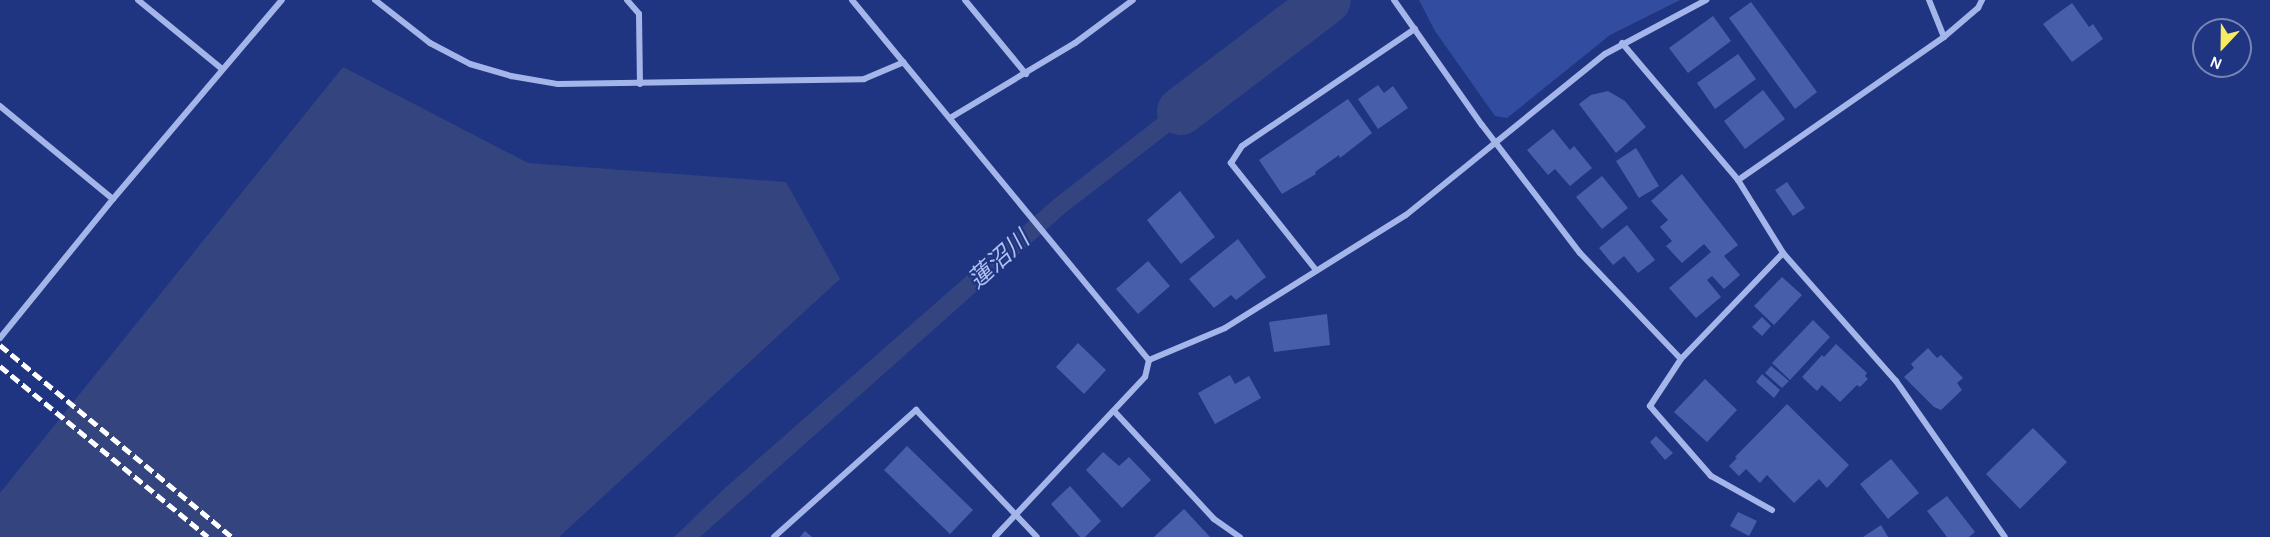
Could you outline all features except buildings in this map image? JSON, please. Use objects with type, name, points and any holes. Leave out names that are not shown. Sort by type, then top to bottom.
[{"type":"street","points":[[138,0],[222,69]]},
{"type":"street","points":[[0,338],[113,199],[282,0]]},
{"type":"street","points":[[375,0],[430,43],[470,64],[511,76],[558,84],[864,79],[904,62]]},
{"type":"street","points":[[627,0],[639,14],[640,84]]},
{"type":"street","points":[[852,0],[1149,360]]},
{"type":"street","points":[[965,0],[1026,74]]},
{"type":"street","points":[[950,118],[1075,43],[1133,0]]},
{"type":"street","points":[[1394,0],[1496,143],[1580,253],[1681,359]]},
{"type":"street","points":[[1149,360],[1225,328],[1406,215],[1622,43],[1706,0]]},
{"type":"street","points":[[1929,0],[1944,37]]},
{"type":"street","points":[[1738,180],[1944,37],[1978,8],[1982,0]]},
{"type":"street","points":[[1316,270],[1231,163],[1242,146],[1415,29]]},
{"type":"street","points":[[1622,43],[1738,180],[1784,253],[1896,381],[2005,537]]},
{"type":"street","points":[[0,106],[113,199]]},
{"type":"street","points":[[1772,510],[1711,476],[1650,406],[1681,359],[1784,253]]},
{"type":"street","points":[[995,537],[1145,377],[1149,360]]},
{"type":"street","points":[[774,537],[916,410],[1037,537]]},
{"type":"street","points":[[1114,411],[1214,519],[1240,537]]},
{"type":"shaded area","points":[[1419,0],[1680,0],[1610,35],[1507,118],[1495,116],[1435,31]]},
{"type":"water","points":[[1229,63],[1240,78],[1065,213],[700,537],[674,537],[725,488],[1053,200]]},
{"type":"water","points":[[343,67],[528,163],[786,182],[840,279],[559,537],[0,537],[0,493]]},
{"type":"waterway","name":"蓮沼川","points":[[1181,111],[1327,0]]},
{"type":"railway","points":[[0,345],[232,537]]},
{"type":"railway","points":[[0,366],[208,537]]}]
